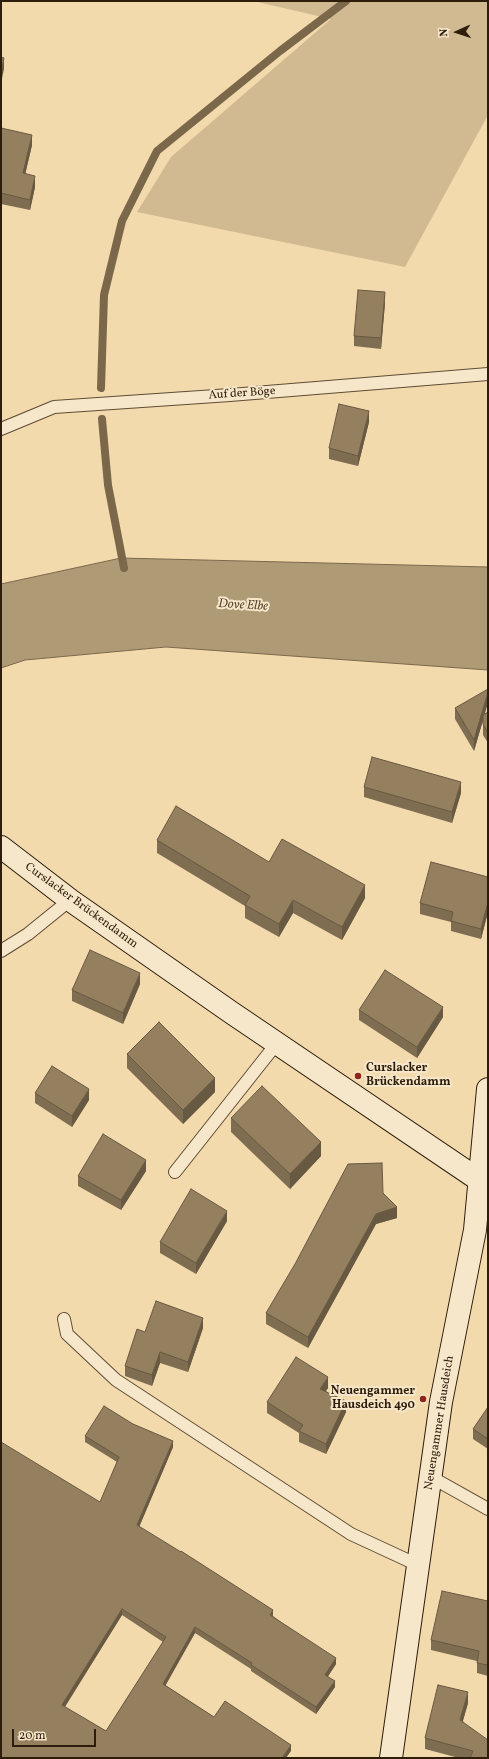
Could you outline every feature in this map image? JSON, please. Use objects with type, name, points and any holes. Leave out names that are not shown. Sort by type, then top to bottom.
[{"type":"street","name":"Curslacker Brückendamm","points":[[1,847],[70,900],[277,1043],[484,1183]]},
{"type":"street","name":"Neuengammer Hausdeich","points":[[391,1758],[441,1402],[484,1183],[488,1089]]},
{"type":"lane","name":"Auf der Böge","points":[[1,429],[54,407],[223,396],[488,374]]},
{"type":"lane","points":[[1,951],[28,934],[70,900]]},
{"type":"lane","points":[[175,1172],[277,1043]]},
{"type":"lane","points":[[64,1319],[67,1334],[116,1380],[351,1534],[418,1565]]},
{"type":"lane","points":[[431,1477],[488,1509]]},
{"type":"shaded area","points":[[253,1],[488,1],[488,115],[405,267],[137,212],[171,157],[331,19]]},
{"type":"water","name":"Dove Elbe","points":[[121,558],[488,567],[488,670],[166,647],[25,660],[1,668],[1,584]]},
{"type":"building","points":[[1,57],[4,58],[1,73]]},
{"type":"building","points":[[1,128],[32,135],[23,173],[35,176],[30,200],[1,193]]},
{"type":"building","points":[[358,290],[385,292],[381,338],[354,336]]},
{"type":"building","points":[[339,404],[369,411],[358,456],[329,448]]},
{"type":"building","points":[[488,689],[488,692],[474,740],[455,708]]},
{"type":"building","points":[[488,712],[488,733],[483,724],[483,715]]},
{"type":"building","points":[[372,757],[461,782],[452,812],[364,787]]},
{"type":"building","points":[[176,806],[269,862],[282,839],[365,885],[342,927],[293,900],[279,924],[245,905],[250,896],[157,840]]},
{"type":"building","points":[[431,862],[488,877],[488,902],[481,929],[451,921],[453,912],[420,903]]},
{"type":"building","points":[[90,950],[140,973],[123,1013],[72,990]]},
{"type":"building","points":[[385,970],[443,1007],[417,1047],[359,1010]]},
{"type":"building","points":[[159,1022],[215,1078],[183,1110],[127,1054]]},
{"type":"building","points":[[52,1066],[89,1089],[72,1116],[35,1093]]},
{"type":"building","points":[[262,1086],[321,1142],[290,1174],[231,1118]]},
{"type":"building","points":[[103,1134],[146,1160],[121,1200],[78,1176]]},
{"type":"building","points":[[382,1163],[383,1193],[397,1207],[376,1214],[308,1337],[266,1313],[295,1264],[348,1164]]},
{"type":"building","points":[[191,1189],[227,1211],[196,1263],[160,1242]]},
{"type":"building","points":[[156,1301],[203,1318],[188,1362],[160,1352],[152,1375],[125,1366],[137,1329],[145,1332]]},
{"type":"building","points":[[296,1357],[328,1377],[320,1389],[346,1401],[326,1444],[299,1431],[303,1425],[267,1402]]},
{"type":"building","points":[[104,1406],[133,1424],[173,1441],[137,1525],[181,1551],[273,1610],[270,1615],[336,1658],[325,1675],[335,1681],[316,1707],[251,1665],[252,1663],[195,1627],[163,1684],[214,1717],[225,1701],[291,1745],[282,1758],[1,1758],[1,1442],[100,1502],[119,1457],[85,1436]],"holes":[[[122,1609],[166,1637],[106,1731],[62,1705]]]},
{"type":"building","points":[[488,1407],[488,1439],[473,1429]]},
{"type":"building","points":[[442,1591],[488,1601],[488,1665],[477,1663],[479,1651],[431,1640]]},
{"type":"building","points":[[438,1685],[468,1692],[460,1720],[488,1740],[488,1758],[470,1758],[473,1751],[425,1738]]},
{"type":"waterway","points":[[101,388],[104,295],[122,221],[157,151],[280,51],[346,1]]},
{"type":"waterway","points":[[102,419],[108,485],[124,568]]},
{"type":"place","name":"Curslacker Brückendamm","points":[[358,1076]]},
{"type":"place","name":"Neuengammer Hausdeich 490","points":[[423,1399]]}]
